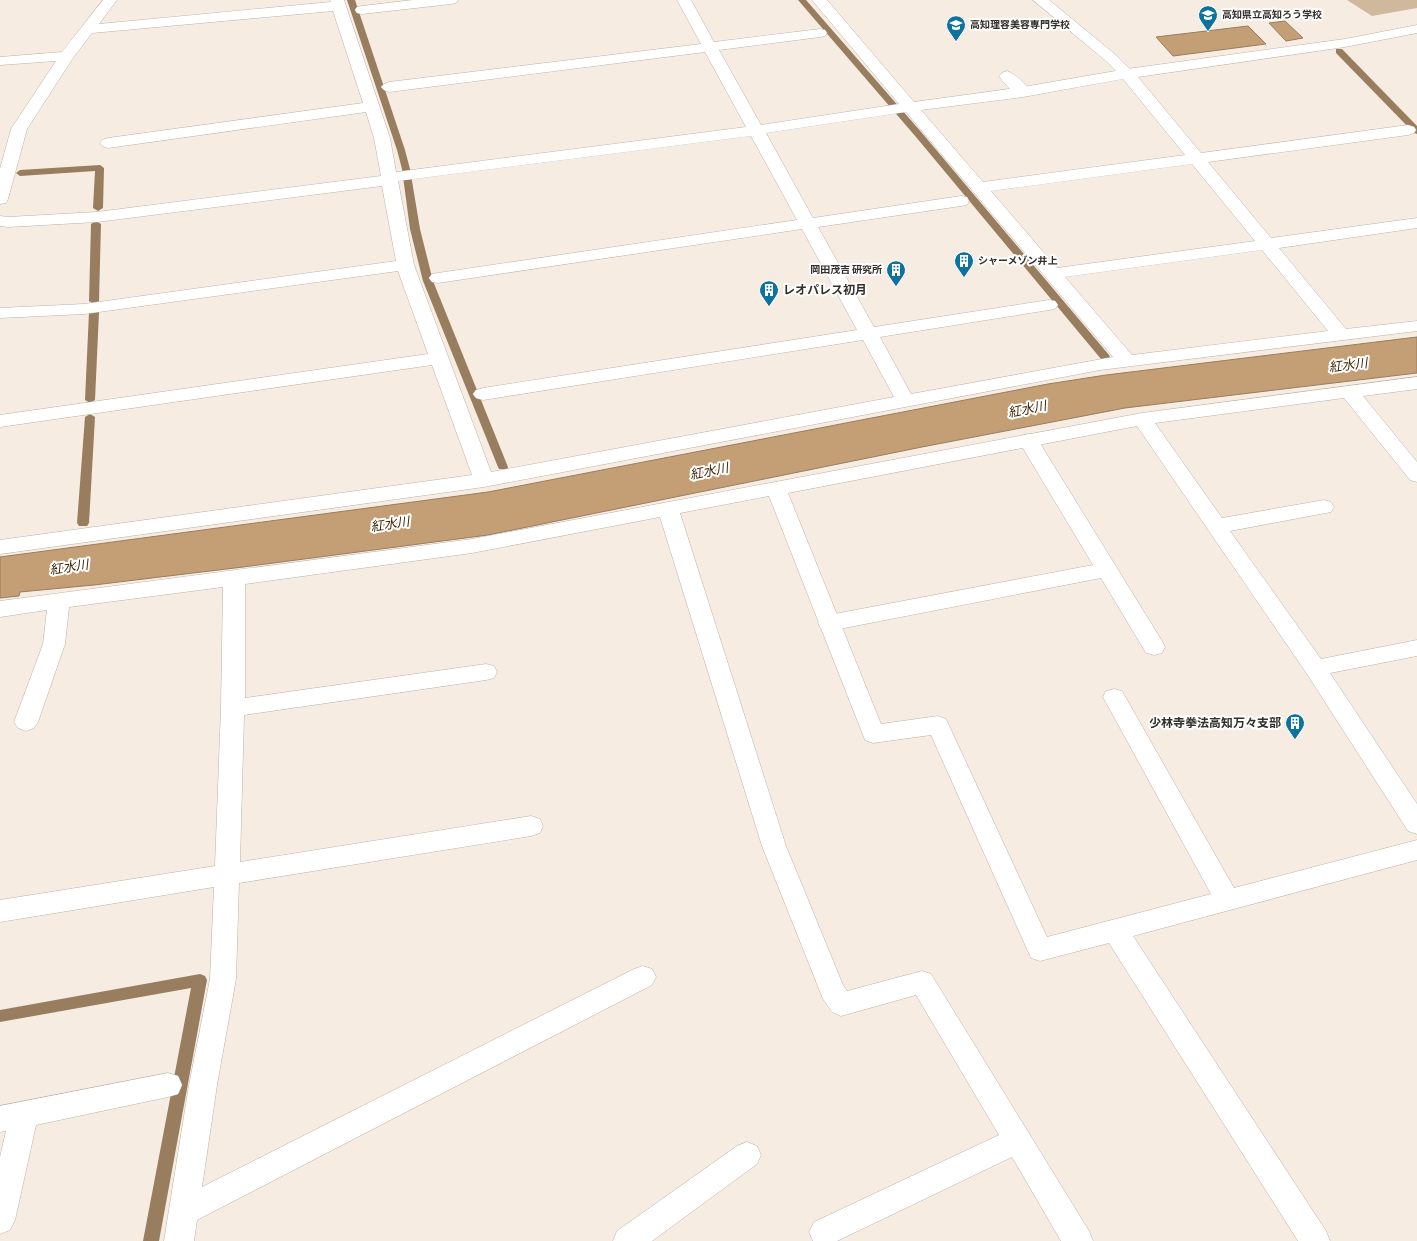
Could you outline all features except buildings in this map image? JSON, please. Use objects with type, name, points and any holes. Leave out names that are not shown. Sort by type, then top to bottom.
[{"type":"street","points":[[0,198],[13,129],[110,0]]},
{"type":"street","points":[[362,10],[451,0]]},
{"type":"street","points":[[684,0],[906,401]]},
{"type":"street","points":[[819,0],[900,108],[979,188],[1127,361]]},
{"type":"street","points":[[1040,0],[1111,58],[1126,74],[1342,336]]},
{"type":"street","points":[[88,29],[338,3],[382,138],[400,176],[405,265],[484,480]]},
{"type":"street","points":[[0,221],[8,222],[97,217],[378,182],[400,176],[757,130],[900,108],[1023,92],[1126,74],[1345,43],[1417,29]]},
{"type":"street","points":[[389,87],[820,33]]},
{"type":"street","points":[[0,61],[67,56]]},
{"type":"street","points":[[1007,76],[1023,92]]},
{"type":"street","points":[[108,142],[371,107]]},
{"type":"street","points":[[979,188],[1408,130]]},
{"type":"street","points":[[438,278],[961,201]]},
{"type":"street","points":[[1052,274],[1417,223]]},
{"type":"street","points":[[0,313],[84,309],[405,265]]},
{"type":"street","points":[[483,394],[870,335],[1049,305]]},
{"type":"street","points":[[0,547],[484,480],[1100,364],[1417,326]]},
{"type":"street","points":[[0,421],[439,358]]},
{"type":"street","points":[[0,610],[59,603],[234,577],[472,546],[1142,418],[1417,383]]},
{"type":"street","points":[[1349,392],[1417,475]]},
{"type":"street","points":[[1142,418],[1218,526],[1417,824]]},
{"type":"street","points":[[1028,440],[1154,647]]},
{"type":"street","points":[[776,488],[873,734],[938,725],[1040,950],[1417,850]]},
{"type":"street","points":[[1218,526],[1324,507]]},
{"type":"street","points":[[668,509],[774,846],[832,991],[841,1004],[922,982],[1078,1241]]},
{"type":"street","points":[[829,623],[1107,570]]},
{"type":"street","points":[[179,1241],[183,1212],[187,1085],[223,979],[233,708],[234,577]]},
{"type":"street","points":[[26,722],[54,644],[59,603]]},
{"type":"street","points":[[1314,668],[1417,648]]},
{"type":"street","points":[[233,708],[486,672]]},
{"type":"street","points":[[1114,697],[1228,901]]},
{"type":"street","points":[[0,911],[531,826]]},
{"type":"street","points":[[1115,930],[1315,1241]]},
{"type":"street","points":[[183,1212],[644,977]]},
{"type":"street","points":[[0,1220],[12,1117],[187,1085]]},
{"type":"street","points":[[824,1232],[1018,1140]]},
{"type":"street","points":[[628,1241],[747,1155]]},
{"type":"shaded area","points":[[1347,0],[1417,0],[1417,8],[1372,16]]},
{"type":"water","points":[[1285,21],[1303,38],[1286,41],[1269,23]]},
{"type":"water","points":[[1248,26],[1266,44],[1173,56],[1156,37]]},
{"type":"water","name":"紅水川","points":[[1417,337],[1417,373],[1125,408],[922,447],[488,535],[243,567],[94,585],[20,592],[19,596],[0,598],[0,557],[488,492],[1048,384],[1106,375]]},
{"type":"waterway","points":[[351,0],[401,150],[406,169],[415,229],[428,281],[503,467]]},
{"type":"waterway","points":[[802,0],[919,135],[1105,357]]},
{"type":"waterway","points":[[1339,51],[1417,131]]},
{"type":"waterway","points":[[20,173],[100,168],[98,208]]},
{"type":"waterway","points":[[94,301],[96,224]]},
{"type":"waterway","points":[[90,400],[94,312]]},
{"type":"waterway","points":[[83,523],[90,417]]},
{"type":"waterway","points":[[0,1016],[200,980],[151,1241]]},
{"type":"place","name":"高知県立高知ろう学校","points":[[1208,32]]},
{"type":"place","name":"高知理容美容専門学校","points":[[956,42]]},
{"type":"place","name":"シャーメゾン井上","points":[[964,278]]},
{"type":"place","name":"岡田茂吉 研究所","points":[[896,287]]},
{"type":"place","name":"レオパレス初月","points":[[769,307]]},
{"type":"place","name":"少林寺拳法高知万々支部","points":[[1295,740]]}]
